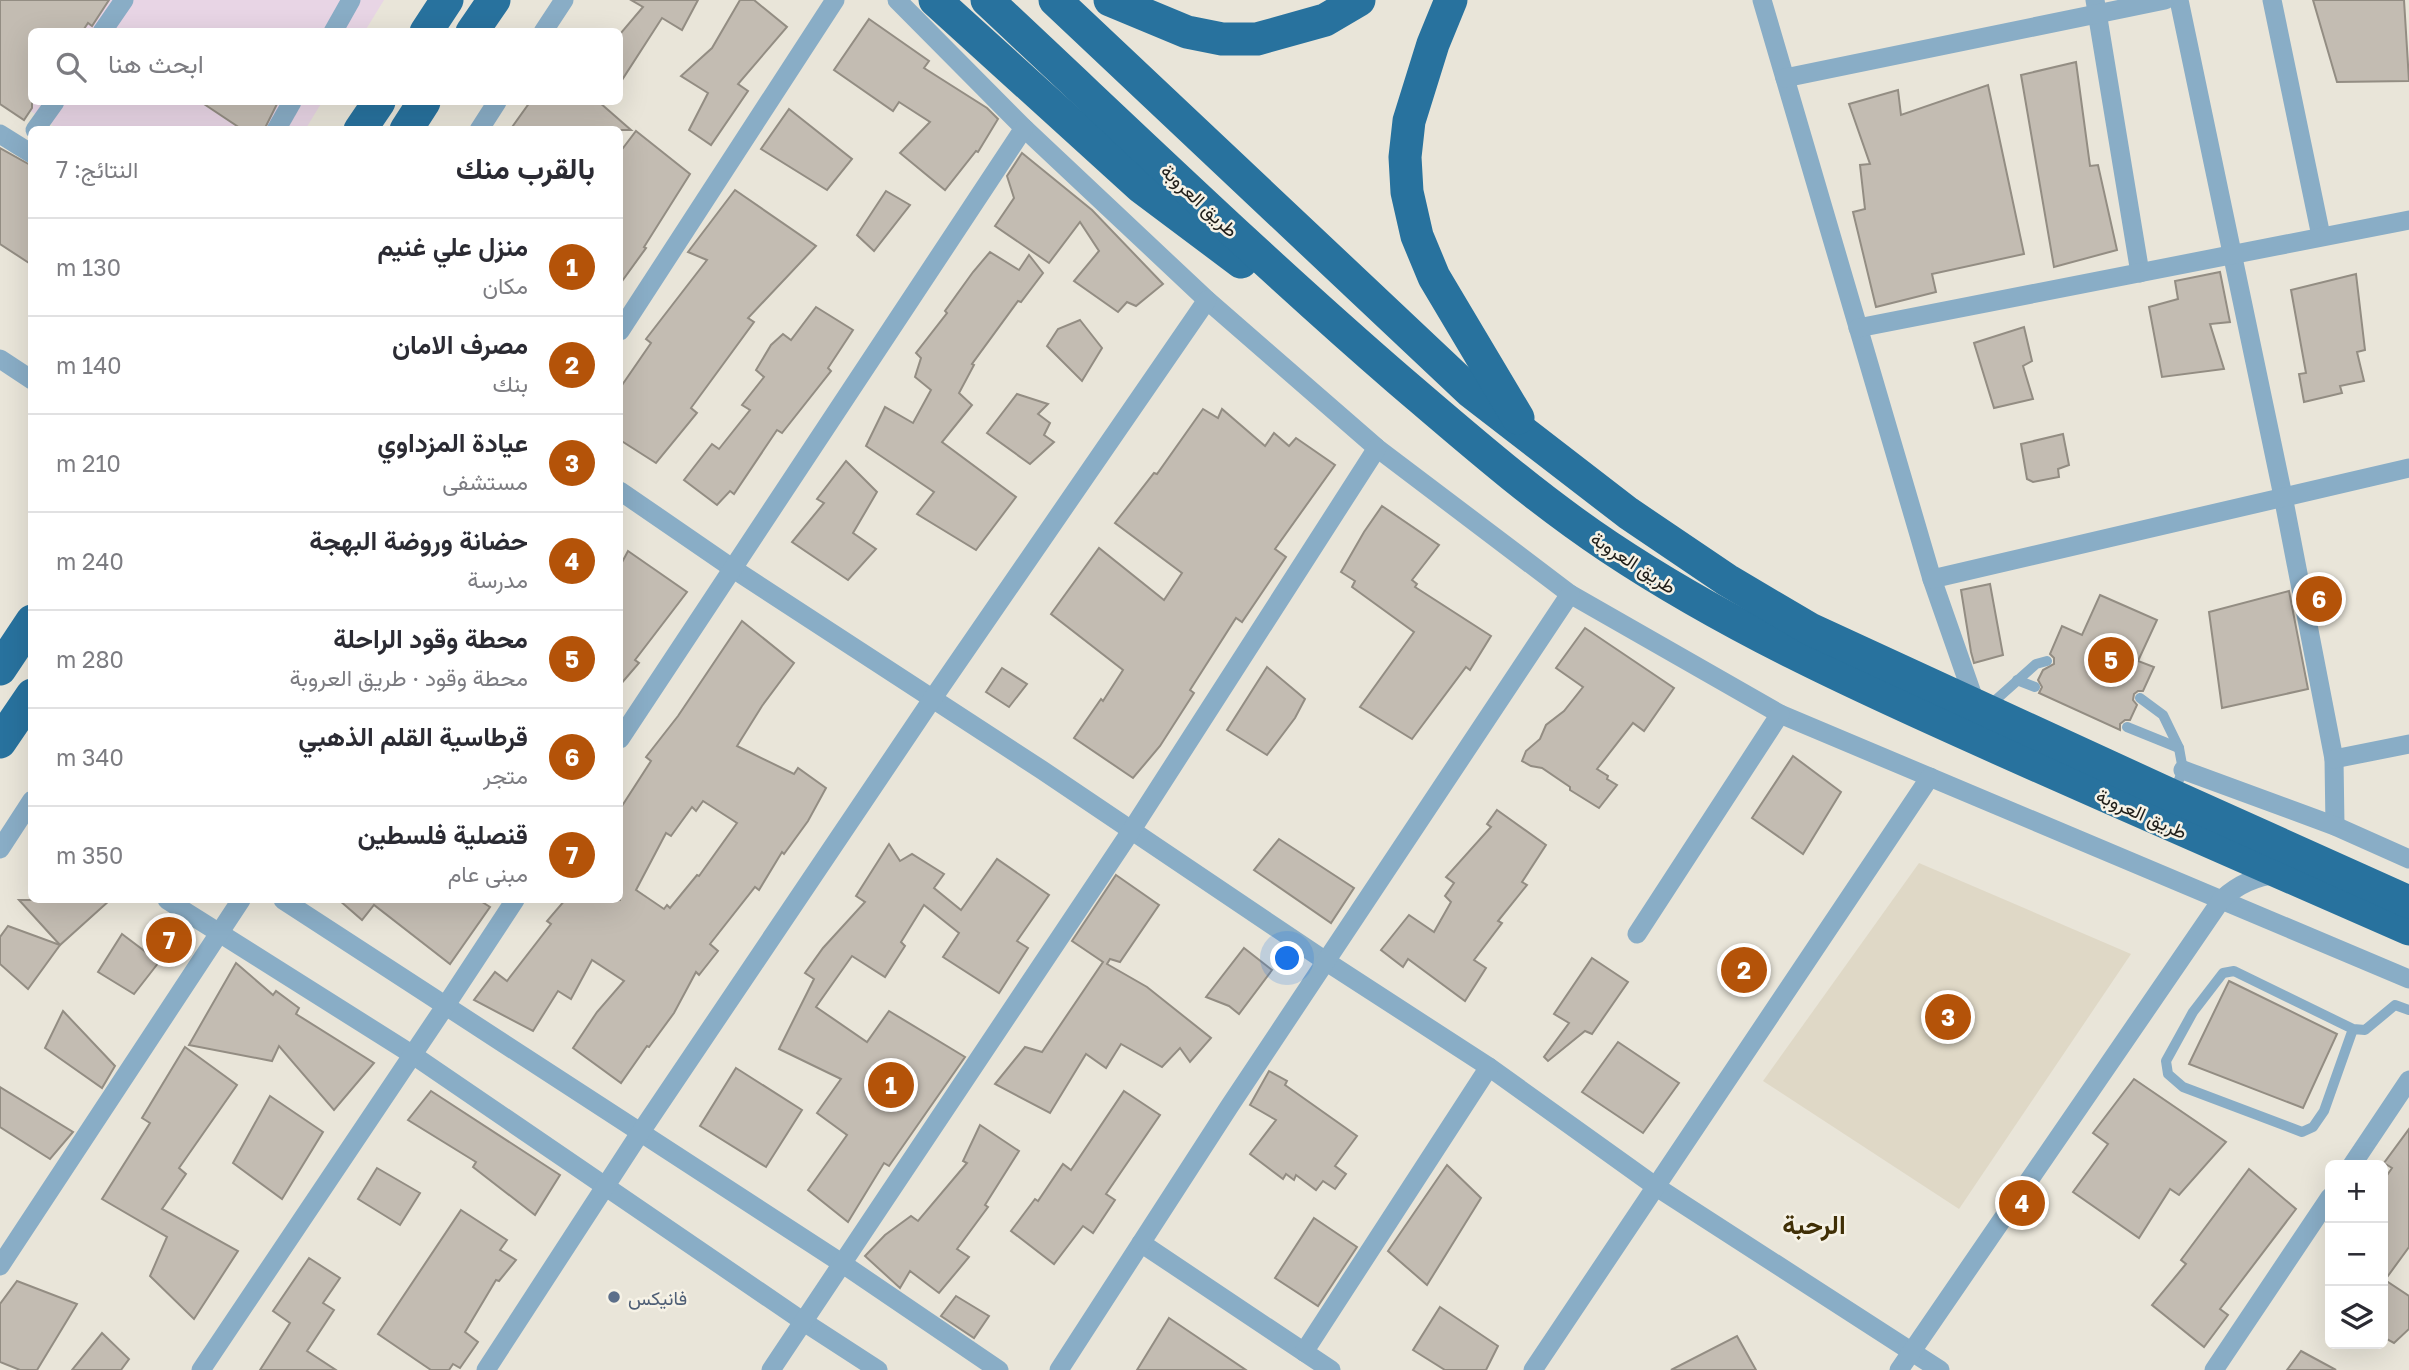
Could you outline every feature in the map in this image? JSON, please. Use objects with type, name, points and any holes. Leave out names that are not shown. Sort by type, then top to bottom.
[{"type":"highway","points":[[475,28],[494,0]]},
{"type":"highway","points":[[935,0],[1141,187],[1242,263],[1306,300]]},
{"type":"highway","name":"طريق العروبة","points":[[988,0],[1306,300],[1511,474],[1605,544],[1684,595],[1761,638],[1844,678],[2409,929]]},
{"type":"highway","name":"طريق العروبة","points":[[1055,0],[1364,290],[1439,364],[1628,513],[1727,580],[1810,629],[1981,707],[2178,783],[2409,902]]},
{"type":"highway","points":[[1110,0],[1187,33],[1234,39],[1257,38],[1325,20],[1359,0]]},
{"type":"highway","points":[[1451,0],[1433,44],[1409,121],[1405,157],[1407,192],[1417,236],[1434,277],[1491,376],[1533,440]]},
{"type":"highway","points":[[363,126],[377,105]]},
{"type":"highway","points":[[409,126],[422,105]]},
{"type":"highway","points":[[0,669],[28,627]]},
{"type":"highway","points":[[0,742],[28,701]]},
{"type":"street","points":[[105,28],[124,0]]},
{"type":"street","points":[[335,28],[351,0]]},
{"type":"street","points":[[546,28],[564,0]]},
{"type":"street","points":[[897,0],[1024,128],[1207,300],[1377,448],[1570,594],[1780,714],[2409,979]]},
{"type":"street","points":[[1762,0],[1932,579],[1981,707]]},
{"type":"street","points":[[1785,78],[2096,8],[2165,0]]},
{"type":"street","points":[[2179,0],[2283,496],[2334,759],[2335,826]]},
{"type":"street","points":[[2272,0],[2321,236]]},
{"type":"street","points":[[623,326],[827,3]]},
{"type":"street","points":[[2096,8],[2140,273]]},
{"type":"street","points":[[39,126],[53,105]]},
{"type":"street","points":[[278,126],[290,105]]},
{"type":"street","points":[[482,126],[495,105]]},
{"type":"street","points":[[623,734],[1024,128]]},
{"type":"street","points":[[0,134],[28,146]]},
{"type":"street","points":[[1858,328],[2409,220]]},
{"type":"street","points":[[485,1370],[640,1133],[933,698],[1207,300]]},
{"type":"street","points":[[0,359],[28,377]]},
{"type":"street","points":[[771,1370],[1131,831],[1377,448]]},
{"type":"street","points":[[1932,579],[2409,468]]},
{"type":"street","points":[[623,493],[732,568],[1489,1067],[1655,1186],[1940,1370]]},
{"type":"street","points":[[1059,1370],[1570,594]]},
{"type":"street","points":[[1637,934],[1780,714]]},
{"type":"street","points":[[2334,759],[2409,744]]},
{"type":"street","points":[[1534,1370],[1930,777]]},
{"type":"street","points":[[2178,783],[2335,826],[2409,859]]},
{"type":"street","points":[[0,849],[28,809]]},
{"type":"street","points":[[1899,1370],[2222,899],[2245,882],[2261,876],[2282,874]]},
{"type":"street","points":[[172,903],[413,1055],[878,1370]]},
{"type":"street","points":[[0,1266],[239,903]]},
{"type":"street","points":[[288,903],[843,1264],[999,1370]]},
{"type":"street","points":[[201,1370],[513,903]]},
{"type":"street","points":[[1304,1352],[1489,1067]]},
{"type":"street","points":[[2355,1160],[2409,1080]]},
{"type":"street","points":[[2214,1370],[2325,1204]]},
{"type":"street","points":[[1141,1243],[1331,1370]]},
{"type":"lane","points":[[1981,707],[2036,664],[2047,661]]},
{"type":"lane","points":[[2017,680],[2035,687]]},
{"type":"lane","points":[[2140,698],[2163,715],[2179,748],[2178,783]]},
{"type":"lane","points":[[2127,727],[2179,748]]},
{"type":"lane","points":[[2353,1029],[2324,1111],[2313,1127],[2302,1132],[2183,1087],[2168,1074],[2166,1061],[2193,1012],[2223,972],[2234,971],[2353,1029],[2365,1030],[2395,1005],[2409,1010]]},
{"type":"shaded area","points":[[0,0],[384,0],[367,28],[28,28],[28,105],[320,105],[307,126],[53,126],[0,91]]},
{"type":"shaded area","points":[[1919,863],[2131,954],[1959,1209],[1763,1081]]},
{"type":"building","points":[[0,0],[109,0],[92,26],[88,23],[85,28],[28,28],[28,105],[32,105],[32,108],[24,120],[0,104]]},
{"type":"building","points":[[631,0],[698,0],[682,30],[662,18],[623,78],[623,30],[643,7]]},
{"type":"building","points":[[740,0],[754,0],[787,27],[738,84],[748,91],[711,145],[689,130],[708,93],[681,76],[712,48]]},
{"type":"building","points":[[2313,0],[2404,0],[2409,81],[2337,82]]},
{"type":"building","points":[[869,19],[929,61],[924,68],[987,108],[998,119],[978,152],[976,151],[945,190],[900,153],[930,122],[899,102],[893,111],[834,70]]},
{"type":"building","points":[[2076,62],[2090,166],[2098,165],[2117,250],[2054,267],[2021,75]]},
{"type":"building","points":[[1988,85],[2024,254],[1932,274],[1936,292],[1876,307],[1853,212],[1865,209],[1860,165],[1870,164],[1849,104],[1898,90],[1901,115]]},
{"type":"building","points":[[206,105],[276,105],[266,126],[237,126]]},
{"type":"building","points":[[528,105],[602,105],[631,130],[623,130],[623,126],[513,126]]},
{"type":"building","points":[[789,109],[852,159],[827,190],[761,149]]},
{"type":"building","points":[[636,131],[690,174],[644,247],[646,248],[623,280],[623,148]]},
{"type":"building","points":[[0,148],[28,164],[28,262],[0,244]]},
{"type":"building","points":[[1022,153],[1092,210],[1163,284],[1136,306],[1127,302],[1118,312],[1074,281],[1099,251],[1080,222],[1049,263],[995,226],[1014,198],[1007,176]]},
{"type":"building","points":[[735,190],[816,246],[748,318],[754,322],[691,408],[697,413],[656,463],[623,442],[623,384],[651,343],[646,339],[707,260],[688,252]]},
{"type":"building","points":[[886,191],[910,205],[874,251],[857,235]]},
{"type":"building","points":[[990,252],[1019,270],[1029,255],[1043,273],[1021,302],[1018,301],[972,364],[974,365],[959,393],[972,405],[942,442],[1016,497],[976,550],[917,514],[934,492],[866,446],[885,407],[913,423],[931,390],[915,377],[921,358],[916,353]]},
{"type":"building","points":[[2220,272],[2230,322],[2210,324],[2224,369],[2162,377],[2149,307],[2178,299],[2175,281]]},
{"type":"building","points":[[2356,274],[2365,350],[2357,352],[2364,381],[2340,386],[2342,393],[2304,402],[2299,374],[2306,373],[2291,290]]},
{"type":"building","points":[[816,307],[853,330],[828,368],[831,371],[782,433],[777,430],[734,494],[730,491],[717,505],[684,480],[712,444],[719,449],[750,410],[742,405],[764,377],[756,370],[771,345],[783,334],[791,340]]},
{"type":"building","points":[[1080,320],[1102,348],[1082,381],[1047,346],[1058,329]]},
{"type":"building","points":[[2024,327],[2032,361],[2023,366],[2033,399],[1994,408],[1974,343]]},
{"type":"building","points":[[1017,394],[1048,404],[1038,414],[1050,423],[1044,435],[1054,442],[1030,464],[987,433]]},
{"type":"building","points":[[1203,409],[1218,418],[1222,409],[1265,446],[1274,433],[1289,446],[1296,438],[1335,465],[1275,549],[1286,557],[1242,622],[1236,618],[1190,690],[1194,693],[1160,746],[1133,778],[1074,738],[1123,670],[1051,614],[1099,548],[1164,600],[1182,573],[1115,523],[1154,473],[1157,474]]},
{"type":"building","points":[[2063,434],[2069,465],[2058,469],[2059,477],[2033,482],[2027,479],[2021,444]]},
{"type":"building","points":[[846,461],[877,492],[853,533],[876,549],[848,580],[792,542],[824,503],[817,499]]},
{"type":"building","points":[[1382,506],[1439,545],[1412,580],[1417,584],[1415,587],[1491,636],[1470,670],[1466,667],[1412,739],[1360,707],[1414,632],[1352,587],[1355,581],[1341,572]]},
{"type":"building","points":[[628,551],[687,592],[635,660],[639,663],[623,682],[623,560]]},
{"type":"building","points":[[1990,584],[2003,655],[1974,663],[1961,590]]},
{"type":"building","points":[[2289,591],[2308,689],[2222,708],[2209,612]]},
{"type":"building","points":[[2100,595],[2157,620],[2138,661],[2154,667],[2143,691],[2134,694],[2133,700],[2137,705],[2130,720],[2120,724],[2120,730],[2039,693],[2042,687],[2038,680],[2043,670],[2054,664],[2054,658],[2050,654],[2062,626],[2082,635]]},
{"type":"building","points":[[742,621],[794,663],[737,746],[794,774],[798,768],[826,788],[808,821],[784,854],[782,852],[759,890],[755,887],[710,944],[718,951],[699,975],[696,972],[674,1013],[621,1083],[573,1048],[597,1012],[624,981],[592,960],[571,999],[558,991],[533,1031],[474,1000],[495,972],[507,981],[551,924],[547,921],[562,903],[623,903],[623,804],[651,761],[646,757],[678,716]],"holes":[[[703,801],[737,823],[699,876],[697,875],[670,908],[667,905],[664,909],[636,890],[666,833],[671,836],[692,807],[696,811]]]},
{"type":"building","points":[[1585,628],[1674,688],[1644,731],[1633,723],[1597,769],[1617,785],[1599,808],[1542,768],[1522,761],[1526,751],[1540,739],[1546,725],[1564,711],[1583,687],[1556,668]]},
{"type":"building","points":[[1267,667],[1305,699],[1295,718],[1267,755],[1227,730]]},
{"type":"building","points":[[1002,668],[1027,684],[1009,707],[986,692]]},
{"type":"building","points":[[1793,756],[1841,792],[1803,854],[1752,818]]},
{"type":"building","points":[[1497,810],[1546,845],[1522,882],[1527,885],[1498,921],[1502,923],[1474,960],[1486,968],[1465,1001],[1408,959],[1403,967],[1381,950],[1409,915],[1434,932],[1451,902],[1445,896],[1454,883],[1446,877],[1491,827],[1487,824]]},
{"type":"building","points":[[1279,839],[1354,888],[1331,923],[1254,870]]},
{"type":"building","points":[[889,844],[900,861],[912,854],[944,874],[934,888],[961,910],[997,859],[1049,895],[1017,941],[1028,948],[999,993],[943,957],[959,933],[924,905],[901,942],[905,946],[885,977],[852,956],[816,1007],[867,1042],[889,1011],[965,1057],[889,1166],[884,1163],[848,1222],[808,1190],[847,1135],[817,1113],[841,1079],[779,1049],[814,979],[805,973],[823,948],[865,902],[856,896]]},
{"type":"building","points":[[1116,875],[1159,905],[1120,962],[1110,959],[1107,964],[1147,987],[1211,1038],[1190,1062],[1180,1048],[1162,1067],[1121,1044],[1106,1068],[1086,1054],[1050,1113],[995,1084],[1025,1047],[1042,1052],[1103,962],[1072,941]]},
{"type":"building","points":[[19,900],[28,900],[28,903],[107,903],[60,945]]},
{"type":"building","points":[[342,903],[484,903],[490,907],[450,964],[374,905],[362,920]]},
{"type":"building","points":[[8,926],[60,945],[28,989],[0,964],[0,937]]},
{"type":"building","points":[[122,934],[159,962],[134,994],[98,972]]},
{"type":"building","points":[[1244,948],[1272,970],[1239,1014],[1229,1006],[1206,997]]},
{"type":"building","points":[[1592,958],[1628,982],[1592,1034],[1585,1031],[1548,1061],[1544,1057],[1569,1023],[1554,1014]]},
{"type":"building","points":[[236,963],[273,995],[276,991],[299,1008],[296,1014],[374,1063],[334,1110],[279,1046],[272,1061],[189,1045]]},
{"type":"building","points":[[2229,981],[2337,1034],[2303,1108],[2189,1064]]},
{"type":"building","points":[[63,1011],[115,1066],[102,1088],[45,1048]]},
{"type":"building","points":[[1618,1042],[1679,1083],[1643,1133],[1582,1092]]},
{"type":"building","points":[[185,1047],[237,1085],[179,1168],[186,1174],[162,1209],[238,1251],[194,1319],[150,1276],[167,1237],[102,1199],[150,1123],[142,1118]]},
{"type":"building","points":[[736,1068],[802,1110],[766,1167],[700,1126]]},
{"type":"building","points":[[1269,1071],[1287,1081],[1285,1085],[1357,1136],[1335,1166],[1346,1174],[1335,1189],[1323,1181],[1316,1190],[1296,1175],[1294,1180],[1286,1174],[1283,1179],[1250,1154],[1276,1120],[1250,1105]]},
{"type":"building","points":[[2134,1079],[2226,1142],[2179,1195],[2170,1189],[2139,1238],[2073,1192],[2108,1144],[2093,1133]]},
{"type":"building","points":[[0,1087],[73,1132],[50,1159],[0,1127]]},
{"type":"building","points":[[431,1091],[560,1175],[535,1215],[473,1167],[476,1162],[408,1120]]},
{"type":"building","points":[[1124,1091],[1160,1115],[1106,1194],[1115,1200],[1093,1233],[1083,1226],[1054,1264],[1011,1231],[1035,1199],[1038,1201],[1063,1164],[1071,1170]]},
{"type":"building","points":[[270,1096],[323,1132],[282,1199],[233,1163]]},
{"type":"building","points":[[980,1125],[1019,1151],[985,1205],[988,1207],[957,1249],[969,1257],[939,1293],[910,1271],[900,1288],[865,1256],[885,1235],[911,1216],[918,1221],[967,1163],[963,1161]]},
{"type":"building","points":[[2409,1129],[2409,1247],[2388,1276],[2388,1174],[2392,1168],[2386,1160]]},
{"type":"building","points":[[1447,1165],[1481,1198],[1427,1285],[1388,1251]]},
{"type":"building","points":[[377,1168],[420,1193],[400,1225],[358,1199]]},
{"type":"building","points":[[2249,1169],[2296,1209],[2220,1309],[2228,1315],[2204,1347],[2152,1305],[2186,1264],[2181,1260]]},
{"type":"building","points":[[461,1210],[507,1240],[500,1250],[516,1260],[499,1281],[496,1280],[465,1332],[478,1342],[460,1368],[453,1364],[449,1370],[431,1370],[378,1334]]},
{"type":"building","points":[[1314,1218],[1357,1247],[1318,1306],[1275,1278]]},
{"type":"building","points":[[309,1258],[340,1278],[323,1303],[334,1310],[307,1351],[336,1370],[260,1370],[290,1323],[273,1311]]},
{"type":"building","points":[[17,1281],[77,1304],[37,1370],[20,1370],[0,1362],[0,1304]]},
{"type":"building","points":[[2388,1282],[2409,1296],[2409,1329],[2394,1343],[2388,1340]]},
{"type":"building","points":[[956,1296],[989,1316],[974,1338],[941,1316]]},
{"type":"building","points":[[1440,1307],[1498,1346],[1486,1370],[1445,1370],[1413,1350]]},
{"type":"building","points":[[1169,1318],[1246,1370],[1137,1370]]},
{"type":"building","points":[[102,1333],[129,1359],[121,1370],[72,1370]]},
{"type":"building","points":[[1737,1336],[1756,1370],[1671,1370]]},
{"type":"building","points":[[2301,1351],[2336,1370],[2287,1370]]},
{"type":"place","name":"قرطاسية القلم الذهبي","points":[[2319,599]]},
{"type":"place","name":"محطة وقود الراحلة","points":[[2111,660]]},
{"type":"place","name":"قنصلية فلسطين","points":[[169,940]]},
{"type":"place","name":"مصرف الامان","points":[[1744,970]]},
{"type":"place","name":"عيادة المزداوي","points":[[1948,1017]]},
{"type":"place","name":"منزل علي غنيم","points":[[891,1085]]},
{"type":"place","name":"حضانة وروضة البهجة","points":[[2022,1203]]},
{"type":"place","name":"فانيكس","points":[[614,1297]]},
{"type":"district","name":"الرحبة","points":[[1814,1224]]}]
